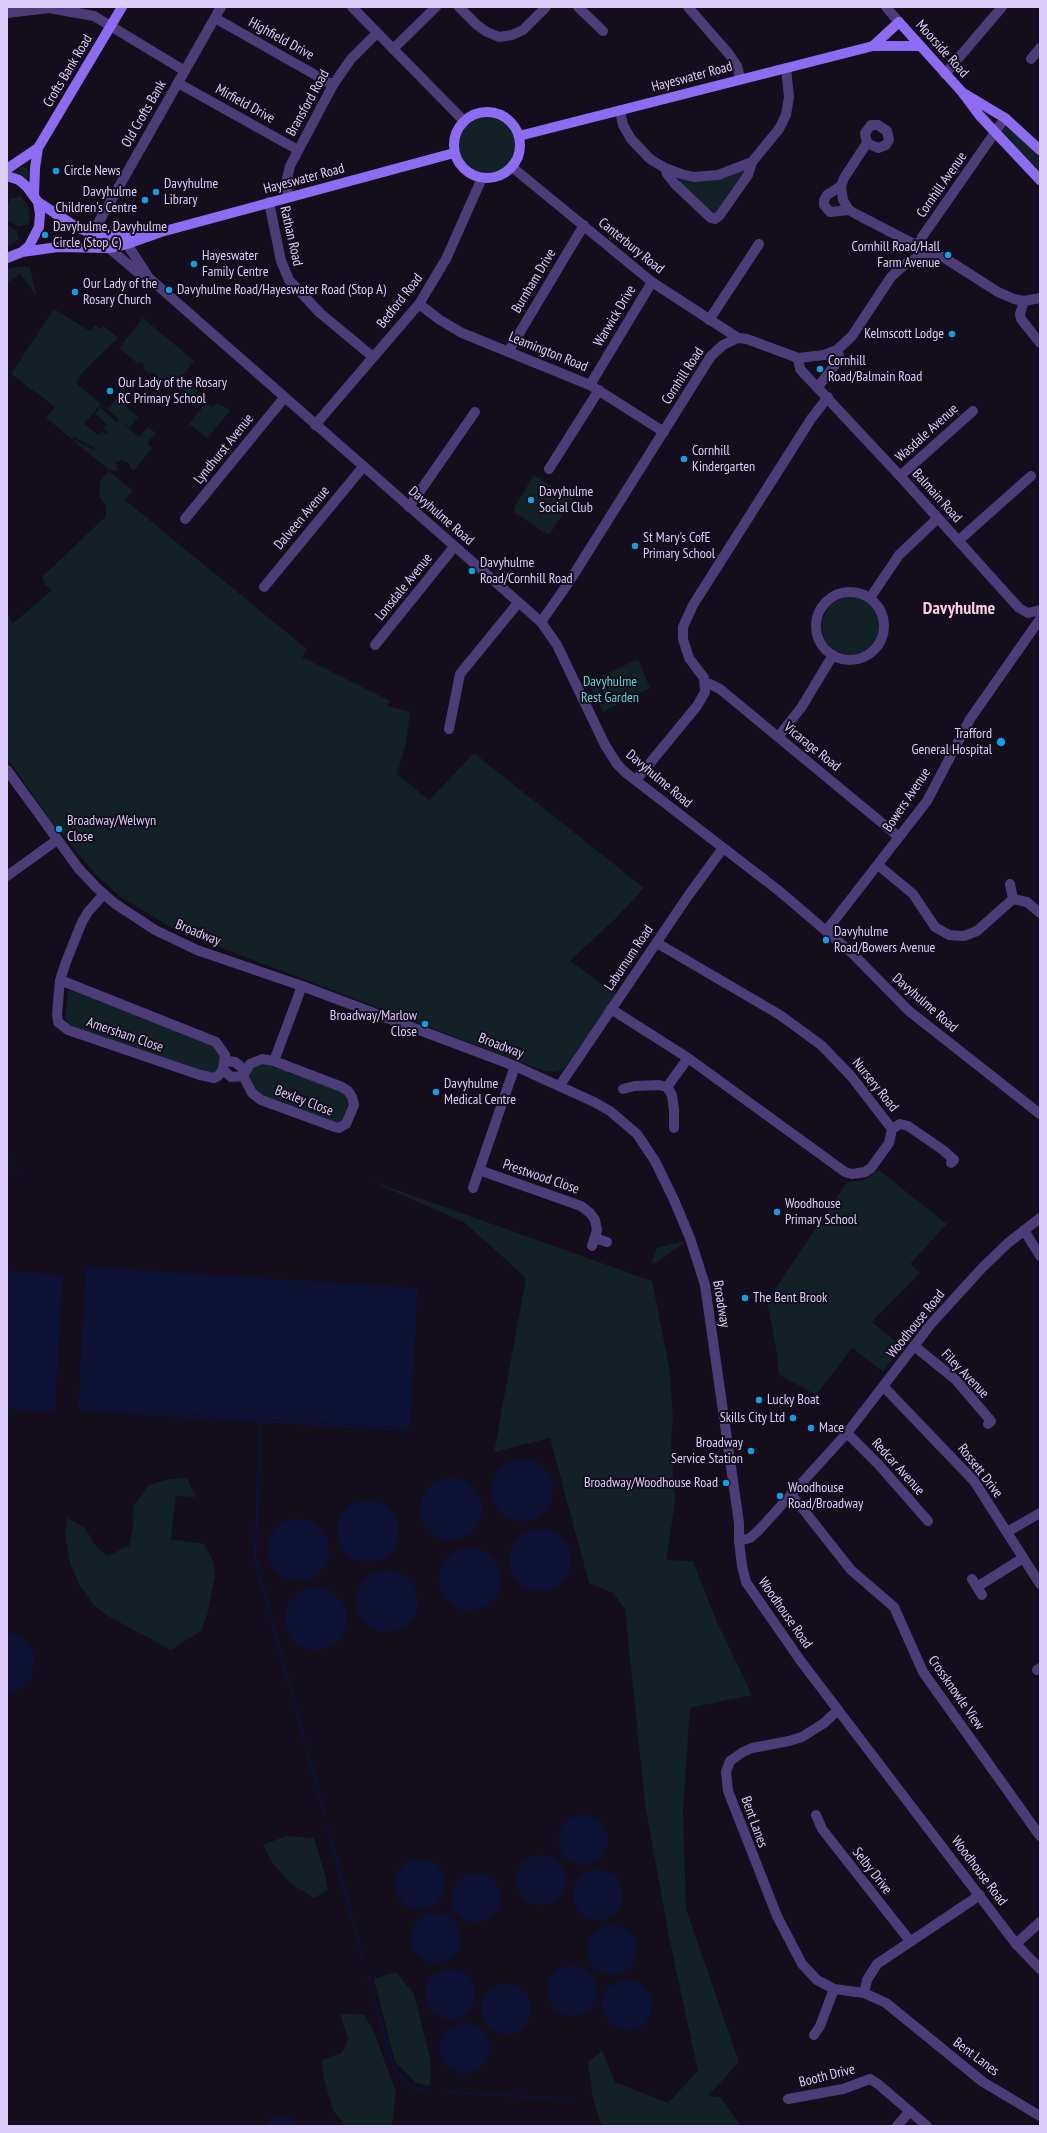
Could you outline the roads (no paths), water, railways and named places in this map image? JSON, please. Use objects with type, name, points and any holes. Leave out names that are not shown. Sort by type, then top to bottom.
[{"type":"main road","name":"Crofts Bank Road","points":[[22,252],[35,238],[39,227],[40,214],[36,198],[35,168],[38,148],[122,7]]},
{"type":"main road","name":"Hayeswater Road","points":[[873,46],[899,22]]},
{"type":"main road","name":"Moorside Road","points":[[899,22],[1040,180]]},
{"type":"main road","name":"Hayeswater Road","points":[[519,136],[620,111],[740,78],[873,46],[920,46]]},
{"type":"main road","name":"Moorside Road","points":[[962,92],[1005,118],[1040,150]]},
{"type":"main road","points":[[491,111],[509,119],[519,136],[520,146],[518,157],[512,167],[498,176],[482,178],[467,172],[461,166],[454,153],[454,136],[463,120],[472,114],[491,111]]},
{"type":"main road","name":"Crofts Bank Road","points":[[7,169],[38,148]]},
{"type":"main road","name":"Hayeswater Road","points":[[22,252],[58,247],[109,248],[127,244],[161,232],[454,153]]},
{"type":"main road","name":"Hayeswater Road","points":[[7,176],[19,180],[36,198],[73,225],[92,234],[118,236],[161,232]]},
{"type":"main road","points":[[118,236],[127,244]]},
{"type":"main road","points":[[7,258],[22,252]]},
{"type":"street","name":"Old Crofts Bank","points":[[92,234],[221,7]]},
{"type":"street","points":[[352,7],[463,120]]},
{"type":"street","points":[[393,49],[436,7]]},
{"type":"street","points":[[459,7],[476,25],[499,37],[512,35],[524,30],[546,7]]},
{"type":"street","points":[[578,7],[603,31]]},
{"type":"street","points":[[688,7],[729,54],[737,66],[740,78]]},
{"type":"street","name":"Moorside Road","points":[[886,7],[899,22]]},
{"type":"street","points":[[945,74],[1002,7]]},
{"type":"street","points":[[7,13],[31,9],[65,10],[94,16],[184,71]]},
{"type":"street","name":"Highfield Drive","points":[[215,18],[334,85]]},
{"type":"street","name":"Bransford Road","points":[[288,197],[286,176],[298,150],[334,85],[351,59],[377,33]]},
{"type":"street","points":[[1031,59],[1040,48]]},
{"type":"street","points":[[620,111],[623,124],[631,139],[650,159],[665,168],[681,174],[704,177],[732,171],[752,162],[775,136],[786,115],[789,97],[786,68]]},
{"type":"street","name":"Mirfield Drive","points":[[178,83],[298,150]]},
{"type":"street","name":"Cornhill Avenue","points":[[921,241],[1005,118]]},
{"type":"street","points":[[867,143],[844,178],[841,186],[843,200],[849,210],[912,243],[921,241],[919,256]]},
{"type":"street","points":[[665,168],[669,178],[711,218],[715,219],[720,215],[748,175],[752,162]]},
{"type":"street","name":"Canterbury Road","points":[[512,167],[652,282],[738,338]]},
{"type":"street","name":"Bedford Road","points":[[315,425],[419,304],[446,259],[482,178]]},
{"type":"street","points":[[841,186],[827,195],[824,200],[824,205],[830,212],[849,210]]},
{"type":"street","name":"Rathan Road","points":[[269,202],[281,261],[289,280],[320,313],[373,358]]},
{"type":"street","name":"Burnham Drive","points":[[508,352],[584,225]]},
{"type":"street","points":[[127,244],[149,278]]},
{"type":"street","points":[[709,320],[759,244]]},
{"type":"street","points":[[109,248],[136,271],[149,278]]},
{"type":"street","points":[[738,338],[757,342],[787,356],[798,358],[824,355],[837,350],[852,336],[891,277],[905,264],[919,256],[935,256],[943,258],[998,292],[1014,299],[1024,301],[1040,298]]},
{"type":"street","name":"Davyhulme Road","points":[[149,278],[541,622],[557,645],[610,755],[618,764],[636,780],[826,931],[853,954],[914,1015],[1040,1114]]},
{"type":"street","name":"Warwick Drive","points":[[590,385],[652,282]]},
{"type":"street","points":[[1024,301],[1020,314],[1021,319],[1040,343]]},
{"type":"street","name":"Leamington Road","points":[[419,304],[451,327],[590,385],[664,432]]},
{"type":"street","name":"Cornhill Road","points":[[541,622],[569,582],[711,356],[723,344],[738,338]]},
{"type":"street","points":[[818,387],[837,362],[839,356],[837,350]]},
{"type":"street","name":"Balmain Road","points":[[798,358],[800,369],[818,387],[826,399],[900,476],[1019,608],[1028,613],[1040,610]]},
{"type":"street","points":[[549,469],[599,390]]},
{"type":"street","name":"Lyndhurst Avenue","points":[[185,519],[284,398]]},
{"type":"street","points":[[636,780],[702,700],[706,684],[686,649],[683,627],[687,616],[826,399]]},
{"type":"street","name":"Wasdale Avenue","points":[[900,476],[973,411]]},
{"type":"street","points":[[409,507],[475,412]]},
{"type":"street","name":"Dalveen Avenue","points":[[264,587],[363,467]]},
{"type":"street","points":[[958,541],[1031,476]]},
{"type":"street","points":[[870,598],[899,555],[938,518]]},
{"type":"street","name":"Lonsdale Avenue","points":[[375,645],[454,547]]},
{"type":"street","points":[[842,593],[862,594],[870,598],[878,606],[884,622],[882,640],[876,649],[866,656],[855,660],[844,659],[833,655],[822,645],[816,631],[816,621],[825,603],[842,593]]},
{"type":"street","points":[[449,729],[460,674],[518,603]]},
{"type":"street","name":"Bowers Avenue","points":[[826,931],[900,837],[931,794],[970,719],[1040,619]]},
{"type":"street","points":[[778,738],[801,708],[833,655]]},
{"type":"street","name":"Vicarage Road","points":[[706,684],[710,684],[720,689],[900,837]]},
{"type":"street","name":"Broadway","points":[[7,770],[79,869],[104,894],[127,912],[174,940],[302,986],[515,1066],[560,1085],[610,1111],[637,1134],[655,1161],[690,1236],[706,1285],[710,1308],[713,1345],[725,1416],[739,1523],[739,1541]]},
{"type":"street","points":[[7,876],[57,840]]},
{"type":"street","name":"Laburnum Road","points":[[560,1085],[723,848]]},
{"type":"street","points":[[878,865],[913,894],[935,927],[949,935],[964,936],[977,931],[1013,899]]},
{"type":"street","points":[[1010,884],[1013,899]]},
{"type":"street","name":"Amersham Close","points":[[104,894],[88,912],[82,922],[60,980],[57,1014],[62,1026],[200,1075],[214,1078],[218,1076],[228,1065]]},
{"type":"street","points":[[1013,899],[1027,902],[1040,913]]},
{"type":"street","name":"Nursery Road","points":[[612,1009],[688,1058],[845,1172],[858,1174],[871,1168],[889,1143],[892,1129],[851,1076],[821,1045],[780,1016],[657,943]]},
{"type":"street","name":"Amersham Close","points":[[60,980],[216,1042],[224,1051],[231,1077]]},
{"type":"street","points":[[274,1061],[302,986]]},
{"type":"street","points":[[667,1087],[688,1058]]},
{"type":"street","name":"Bexley Close","points":[[228,1065],[244,1073],[252,1093],[261,1100],[335,1127],[339,1128],[346,1124],[354,1104],[352,1097],[342,1086],[268,1059],[255,1061],[244,1073],[231,1077]]},
{"type":"street","points":[[473,1188],[515,1066]]},
{"type":"street","points":[[623,1089],[635,1086],[659,1085],[667,1087],[672,1095],[674,1128]]},
{"type":"street","points":[[892,1129],[900,1124],[908,1126],[943,1150],[954,1160],[951,1163]]},
{"type":"street","name":"Prestwood Close","points":[[479,1170],[582,1206],[595,1220],[597,1230],[594,1242],[607,1242]]},
{"type":"street","name":"Woodhouse Road","points":[[1040,1218],[1024,1230],[982,1268],[942,1311],[847,1434],[750,1538],[739,1541],[743,1573],[746,1582],[838,1710],[1016,1944],[1040,1969]]},
{"type":"street","points":[[1024,1230],[1040,1256]]},
{"type":"street","name":"Filey Avenue","points":[[914,1346],[955,1379],[991,1421],[988,1424]]},
{"type":"street","name":"Rossett Drive","points":[[884,1387],[965,1471],[1007,1532],[1040,1584]]},
{"type":"street","name":"Redcar Avenue","points":[[847,1434],[879,1465],[928,1521]]},
{"type":"street","name":"Crossknowle View","points":[[791,1494],[851,1570],[894,1607],[923,1672],[1040,1836]]},
{"type":"street","points":[[1007,1532],[1040,1513]]},
{"type":"street","points":[[977,1587],[1023,1558]]},
{"type":"street","name":"Bent Lanes","points":[[838,1710],[824,1723],[802,1736],[789,1741],[752,1748],[743,1752],[730,1762],[726,1772],[728,1792],[777,1916],[798,1958],[809,1973],[834,1989],[864,1993],[886,2003],[983,2082],[1040,2116]]},
{"type":"street","name":"Selby Drive","points":[[816,1816],[822,1829],[910,1941]]},
{"type":"street","points":[[864,1993],[867,1980],[877,1964],[980,1895]]},
{"type":"street","points":[[1016,1944],[1040,1922]]},
{"type":"street","points":[[814,2035],[820,2026],[834,1989]]},
{"type":"street","name":"Booth Drive","points":[[788,2099],[843,2089],[870,2079],[927,2126]]},
{"type":"street","points":[[896,2126],[910,2111]]},
{"type":"waterway","points":[[7,1156],[19,1173]]},
{"type":"waterway","points":[[7,1408],[52,1411]]},
{"type":"waterway","points":[[80,1410],[407,1430]]},
{"type":"waterway","points":[[261,1421],[255,1558],[325,1816]]},
{"type":"waterway","points":[[328,1828],[363,1959]]},
{"type":"waterway","points":[[368,1976],[390,2055],[396,2071],[408,2084],[421,2090],[431,2091]]},
{"type":"waterway","points":[[445,2092],[572,2099]]},
{"type":"place","name":"Circle News","points":[[56,171]]},
{"type":"place","name":"Davyhulme Library","points":[[156,192]]},
{"type":"place","name":"Davyhulme Children's Centre","points":[[145,200]]},
{"type":"place","name":"Davyhulme, Davyhulme Circle (Stop C)","points":[[45,235]]},
{"type":"place","name":"Cornhill Road/Hall Farm Avenue","points":[[948,255]]},
{"type":"place","name":"Hayeswater Family Centre","points":[[194,264]]},
{"type":"place","name":"Davyhulme Road/Hayeswater Road (Stop A)","points":[[169,290]]},
{"type":"place","name":"Our Lady of the Rosary Church","points":[[75,292]]},
{"type":"place","name":"Kelmscott Lodge","points":[[952,334]]},
{"type":"place","name":"Cornhill Road/Balmain Road","points":[[820,369]]},
{"type":"place","name":"Our Lady of the Rosary RC Primary School","points":[[110,391]]},
{"type":"place","name":"Cornhill Kindergarten","points":[[684,459]]},
{"type":"place","name":"Davyhulme Social Club","points":[[531,500]]},
{"type":"place","name":"St Mary's CofE Primary School","points":[[635,546]]},
{"type":"place","name":"Davyhulme Road/Cornhill Road","points":[[472,571]]},
{"type":"place","name":"Trafford General Hospital","points":[[1001,742]]},
{"type":"place","name":"Broadway/Welwyn Close","points":[[59,829]]},
{"type":"place","name":"Davyhulme Road/Bowers Avenue","points":[[826,940]]},
{"type":"place","name":"Broadway/Marlow Close","points":[[425,1024]]},
{"type":"place","name":"Davyhulme Medical Centre","points":[[436,1092]]},
{"type":"place","name":"Woodhouse Primary School","points":[[777,1212]]},
{"type":"place","name":"The Bent Brook","points":[[745,1298]]},
{"type":"place","name":"Lucky Boat","points":[[759,1400]]},
{"type":"place","name":"Skills City Ltd","points":[[793,1418]]},
{"type":"place","name":"Mace","points":[[811,1428]]},
{"type":"place","name":"Broadway Service Station","points":[[751,1451]]},
{"type":"place","name":"Broadway/Woodhouse Road","points":[[726,1483]]},
{"type":"place","name":"Woodhouse Road/Broadway","points":[[780,1496]]},
{"type":"district","name":"Davyhulme","points":[[959,609]]},
{"type":"park label","name":"Davyhulme Rest Garden","points":[[610,690]]}]
